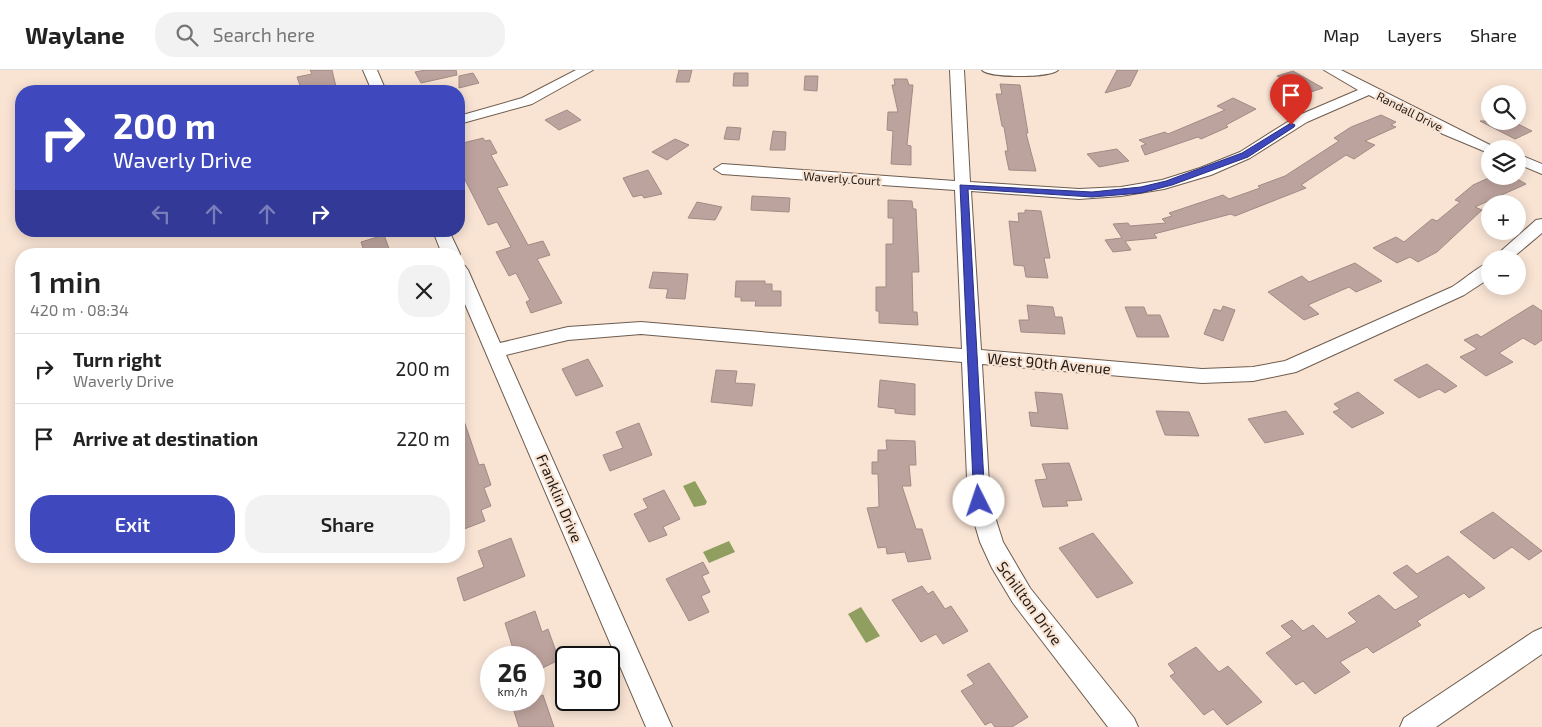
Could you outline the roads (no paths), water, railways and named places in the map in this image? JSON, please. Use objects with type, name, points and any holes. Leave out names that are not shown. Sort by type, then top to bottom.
[{"type":"street","points":[[370,70],[376,85]]},
{"type":"street","points":[[465,118],[528,101],[586,70]]},
{"type":"street","name":"Schillton Drive","points":[[957,70],[970,356],[979,501],[987,535],[1004,571],[1016,589],[1126,727]]},
{"type":"street","points":[[989,70],[1024,72],[1050,70]]},
{"type":"street","name":"Randall Drive","points":[[1331,70],[1448,131],[1481,145]]},
{"type":"street","name":"Waverly Court","points":[[722,169],[1092,194],[1150,188],[1245,155],[1299,121],[1370,90]]},
{"type":"street","points":[[1526,163],[1542,169]]},
{"type":"street","points":[[1511,250],[1542,224]]},
{"type":"street","name":"West 90th Avenue","points":[[496,351],[560,334],[625,328],[1202,376],[1271,371],[1318,355],[1448,296],[1481,276]]},
{"type":"street","name":"Franklin Drive","points":[[465,283],[659,727]]},
{"type":"street","points":[[1413,727],[1542,640]]}]
